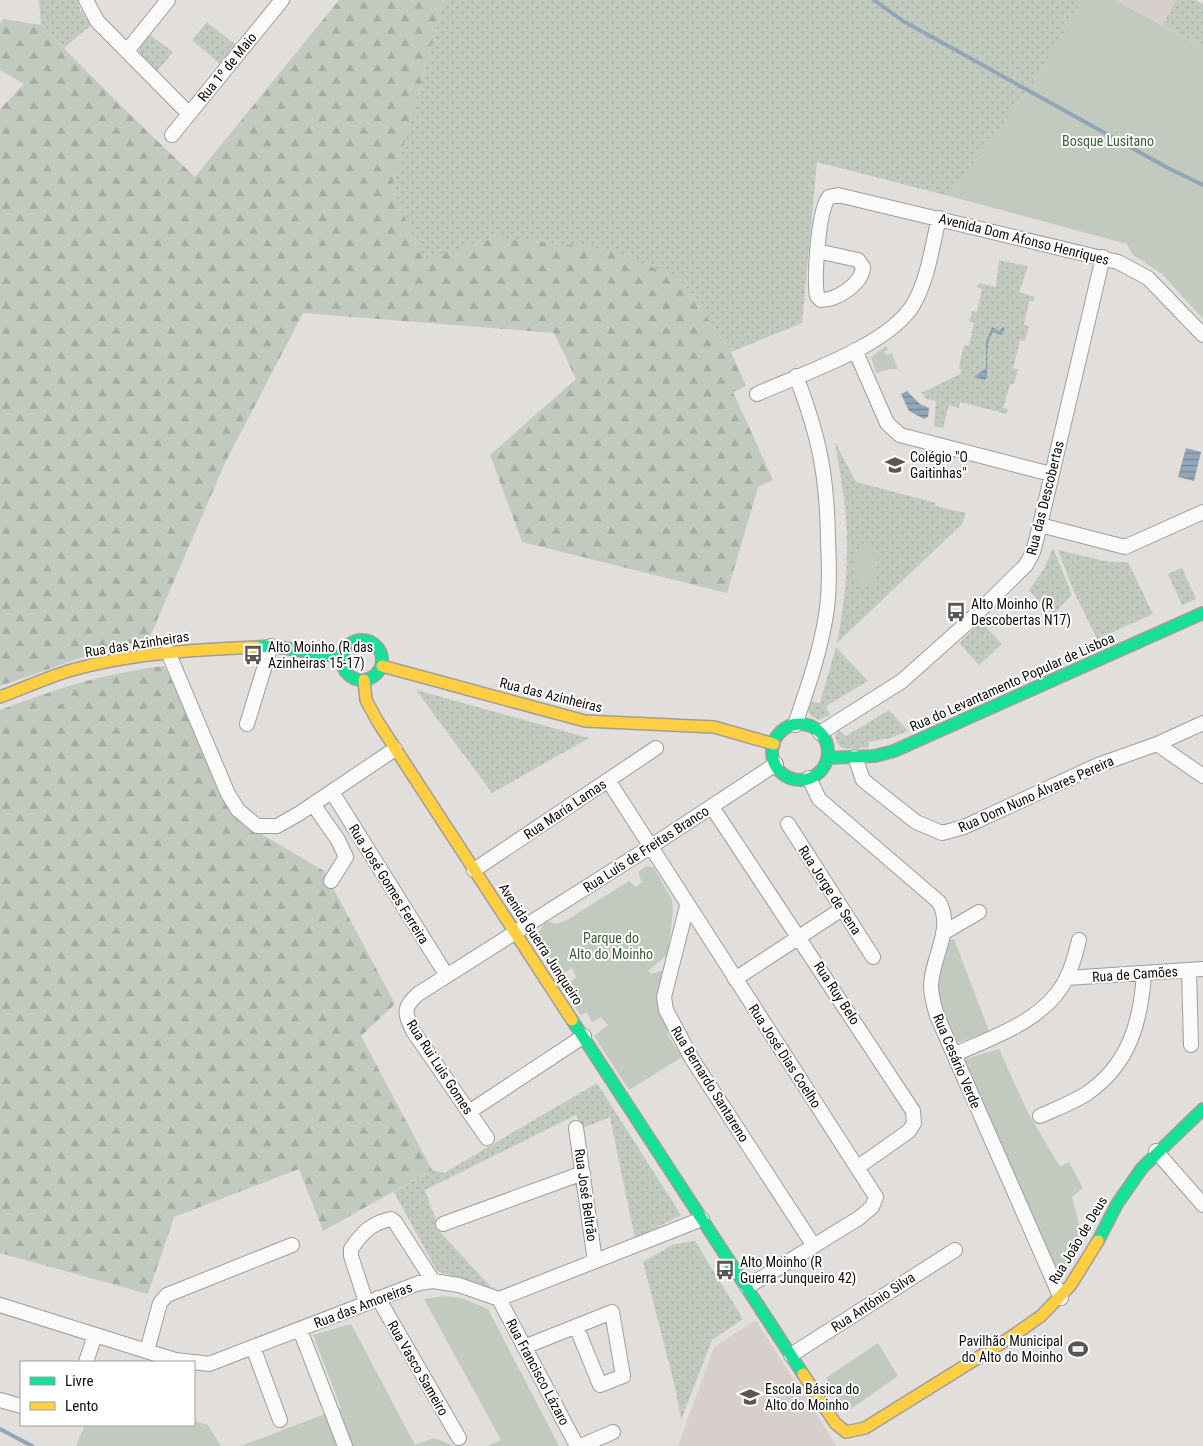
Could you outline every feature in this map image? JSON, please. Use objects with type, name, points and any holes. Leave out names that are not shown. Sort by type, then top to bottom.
[{"type":"street","points":[[86,0],[97,22],[189,114]]},
{"type":"street","points":[[127,51],[168,0]]},
{"type":"street","name":"Rua 1º de Maio","points":[[172,135],[282,0]]},
{"type":"street","name":"Avenida Dom Afonso Henriques","points":[[817,250],[824,205],[829,196],[838,194],[1104,258],[1133,268],[1148,278],[1203,335]]},
{"type":"street","points":[[756,394],[856,350],[891,330],[913,305],[923,282],[939,218]]},
{"type":"street","name":"Rua das Descobertas","points":[[820,733],[908,677],[987,604],[1028,562],[1040,525],[1104,258]]},
{"type":"street","points":[[856,350],[887,423],[900,435],[1052,474]]},
{"type":"street","points":[[795,725],[820,646],[827,608],[829,571],[827,492],[823,460],[810,413],[796,376]]},
{"type":"street","points":[[1040,525],[1125,547],[1203,512]]},
{"type":"street","name":"Rua do Levantamento Popular de Lisboa","points":[[828,758],[856,758],[894,751],[1203,613]]},
{"type":"street","points":[[356,642],[370,642],[380,652],[382,666],[375,676],[364,680],[350,676],[345,671],[342,657],[349,645],[356,642]]},
{"type":"street","points":[[246,724],[271,646]]},
{"type":"street","name":"Rua das Azinheiras","points":[[0,697],[71,670],[117,659],[168,652],[271,646],[342,657]]},
{"type":"street","points":[[168,652],[224,786],[238,810],[257,826],[277,826],[332,792],[394,749]]},
{"type":"street","name":"Rua das Azinheiras","points":[[382,666],[585,721],[612,724],[692,724],[714,727],[774,744]]},
{"type":"street","name":"Avenida Guerra Junqueiro","points":[[364,680],[366,700],[394,749],[516,932],[702,1220]]},
{"type":"street","name":"Rua Dom Nuno Álvares Pereira","points":[[856,758],[863,780],[916,822],[942,833],[964,827],[1098,765],[1157,744],[1203,722]]},
{"type":"street","points":[[795,725],[809,726],[820,733],[827,745],[828,758],[821,771],[809,778],[790,778],[776,764],[773,750],[774,744],[784,729],[795,725]]},
{"type":"street","points":[[1157,744],[1203,776]]},
{"type":"street","name":"Rua Maria Lamas","points":[[474,870],[656,748]]},
{"type":"street","name":"Rua Luís de Freitas Branco","points":[[516,932],[776,764]]},
{"type":"street","name":"Rua Cesário Verde","points":[[809,778],[819,800],[939,902],[946,914],[931,985],[937,1016],[1061,1298]]},
{"type":"street","name":"Rua José Dias Coelho","points":[[608,780],[687,906],[876,1197],[875,1202],[859,1218],[747,1287]]},
{"type":"street","name":"Rua José Gomes Ferreira","points":[[332,792],[447,976]]},
{"type":"street","points":[[313,804],[338,840],[346,857],[332,881]]},
{"type":"street","name":"Rua Ruy Belo","points":[[712,807],[800,937],[913,1111],[914,1123],[908,1131],[858,1167]]},
{"type":"street","name":"Rua Jorge de Sena","points":[[788,824],[873,957]]},
{"type":"street","name":"Rua Bernardo Santareno","points":[[687,906],[664,997],[666,1010],[692,1059],[814,1246]]},
{"type":"street","points":[[735,979],[842,909]]},
{"type":"street","points":[[943,933],[979,912]]},
{"type":"street","name":"Rua Rui Luis Gomes","points":[[487,1138],[413,1031],[405,1014],[407,1003],[516,932]]},
{"type":"street","points":[[955,1054],[1010,1030],[1037,1013],[1067,978],[1080,940]]},
{"type":"street","points":[[1191,1045],[1196,970]]},
{"type":"street","name":"Rua de Camões","points":[[1067,978],[1196,970]]},
{"type":"street","points":[[1040,1116],[1086,1094],[1106,1076],[1123,1054],[1136,1029],[1142,1003],[1144,973]]},
{"type":"street","points":[[469,1112],[584,1036]]},
{"type":"street","name":"Rua João de Deus","points":[[702,1220],[835,1424],[846,1432],[859,1431],[1014,1335],[1061,1298],[1081,1269],[1126,1188],[1156,1151],[1203,1109]]},
{"type":"street","name":"Rua José Beltrão","points":[[576,1128],[595,1261]]},
{"type":"street","points":[[1156,1151],[1203,1205]]},
{"type":"street","points":[[443,1224],[582,1173]]},
{"type":"street","name":"Rua Vasco Sameiro","points":[[433,1281],[395,1222],[391,1219],[368,1228],[351,1249],[351,1256],[372,1300],[459,1438]]},
{"type":"street","points":[[499,1299],[702,1220]]},
{"type":"street","points":[[147,1351],[160,1303],[167,1295],[292,1245]]},
{"type":"street","name":"Rua António Silva","points":[[791,1355],[955,1250]]},
{"type":"street","name":"Rua das Amoreiras","points":[[195,1362],[208,1364],[419,1283],[433,1281],[459,1285],[499,1299]]},
{"type":"street","name":"Rua Francisco Lázaro","points":[[499,1299],[577,1446]]},
{"type":"street","name":"Rua das Amoreiras","points":[[0,1306],[175,1360],[184,1361]]},
{"type":"street","points":[[524,1347],[576,1326],[612,1312],[623,1376],[600,1386],[576,1326]]},
{"type":"street","points":[[300,1330],[345,1446]]},
{"type":"street","points":[[86,1361],[95,1335]]},
{"type":"street","points":[[253,1348],[280,1420]]},
{"type":"street","points":[[0,1400],[20,1406]]},
{"type":"street","points":[[581,1446],[613,1432]]},
{"type":"shaded area","points":[[1115,0],[1176,0],[1163,25]]},
{"type":"shaded area","name":"Escola Básica do Alto do Moinho","points":[[756,1320],[837,1446],[678,1446],[714,1347]]},
{"type":"green space","points":[[39,0],[78,0],[80,10],[91,25],[64,48],[41,25]]},
{"type":"green space","points":[[339,0],[444,0],[392,187],[423,259],[498,237],[608,249],[679,278],[731,352],[746,386],[733,392],[773,480],[758,487],[727,593],[522,542],[490,455],[576,379],[554,333],[303,313],[225,463],[149,639],[89,655],[0,686],[0,109],[24,84],[0,70],[0,24],[3,19],[41,25],[195,177]]},
{"type":"green space","points":[[444,0],[1083,0],[1033,84],[949,196],[817,162],[802,323],[731,352],[679,278],[498,237],[423,260],[392,187]]},
{"type":"green space","name":"Bosque Lusitano","points":[[1083,0],[1115,0],[1203,47],[1203,319],[1162,274],[1132,254],[1127,244],[949,196],[1033,84]]},
{"type":"green space","points":[[1176,0],[1195,0],[1203,4],[1203,47],[1163,25]]},
{"type":"green space","points":[[207,22],[236,45],[220,64],[192,40]]},
{"type":"green space","points":[[149,34],[173,52],[156,72],[139,51]]},
{"type":"green space","points":[[999,260],[1028,266],[1019,292],[1035,297],[1034,301],[1029,301],[1024,325],[1029,326],[1025,340],[1020,341],[1013,368],[1018,369],[1014,384],[1010,384],[1003,408],[1008,409],[1007,414],[960,402],[959,408],[949,405],[943,428],[934,426],[936,401],[924,398],[925,395],[921,393],[962,373],[959,367],[964,345],[969,346],[974,323],[969,321],[972,311],[977,312],[982,289],[977,287],[979,283],[996,287]]},
{"type":"green space","points":[[886,346],[888,349],[884,352],[886,355],[892,353],[898,369],[876,373],[871,357]]},
{"type":"green space","points":[[835,442],[856,482],[936,503],[935,506],[966,513],[962,524],[837,643],[847,565],[847,534]]},
{"type":"green space","points":[[873,546],[878,557],[874,573],[876,581],[868,587],[861,586],[852,565],[860,549]]},
{"type":"green space","points":[[1053,548],[1072,595],[1052,615],[1029,590],[1044,569]]},
{"type":"green space","points":[[1058,550],[1109,562],[1128,562],[1153,614],[1097,639],[1074,592]]},
{"type":"green space","points":[[1182,568],[1196,599],[1182,605],[1168,574]]},
{"type":"green space","points":[[981,622],[1002,644],[979,665],[959,643]]},
{"type":"green space","points":[[836,647],[868,681],[826,706],[830,715],[818,720],[810,715],[808,710],[812,702],[820,703]]},
{"type":"green space","points":[[164,666],[251,828],[324,871],[395,1004],[361,1036],[432,1170],[323,1231],[299,1169],[174,1217],[148,1294],[0,1253],[0,710],[80,683],[120,673]]},
{"type":"green space","points":[[416,690],[589,738],[492,793]]},
{"type":"green space","points":[[74,695],[77,699],[32,714],[31,710]]},
{"type":"green space","points":[[889,710],[908,731],[890,738],[869,742],[869,747],[852,749],[838,745],[836,734],[839,730],[846,736]]},
{"type":"green space","name":"Parque do Alto do Moinho","points":[[646,866],[654,868],[672,900],[673,911],[668,954],[648,971],[652,974],[664,970],[657,996],[669,1037],[682,1057],[629,1090],[594,1036],[608,1025],[601,1017],[592,1022],[587,1012],[581,1015],[572,1003],[575,997],[573,991],[566,991],[565,987],[576,977],[572,968],[558,977],[535,943],[536,936],[546,921],[557,924],[567,920],[629,881],[636,887],[642,882],[638,872]]},
{"type":"green space","points":[[954,939],[989,1031],[958,1043],[941,1012],[935,986],[937,973],[948,941]]},
{"type":"green space","points":[[999,1049],[1028,1113],[1060,1167],[1069,1162],[1083,1188],[1072,1197],[1084,1244],[1054,1287],[961,1060]]},
{"type":"green space","points":[[597,1083],[681,1215],[635,1239],[610,1117],[583,1128],[576,1115],[425,1190],[440,1232],[492,1288],[437,1271],[394,1192],[432,1170],[444,1173]]},
{"type":"green space","points":[[695,1241],[743,1319],[712,1340],[681,1420],[675,1387],[643,1262],[674,1244]]},
{"type":"green space","points":[[444,1296],[462,1298],[488,1309],[559,1446],[487,1446],[501,1440],[424,1299]]},
{"type":"green space","points":[[351,1324],[415,1445],[434,1438],[454,1446],[241,1446],[341,1408],[313,1335]]},
{"type":"green space","points":[[878,1343],[898,1376],[851,1409],[842,1405],[826,1378]]},
{"type":"green space","points":[[195,1421],[208,1425],[221,1446],[76,1446],[85,1426],[195,1426]]},
{"type":"water","points":[[992,327],[999,331],[1003,327],[1005,330],[1001,335],[993,332],[990,336],[987,376],[985,380],[974,377],[986,368],[986,342]]},
{"type":"water","points":[[907,391],[920,404],[929,408],[928,417],[924,419],[909,411],[901,394]]},
{"type":"water","points":[[1186,448],[1201,452],[1194,481],[1178,477]]},
{"type":"waterway","points":[[874,0],[903,21],[1168,168],[1203,185]]},
{"type":"waterway","points":[[0,1429],[32,1446]]},
{"type":"traffic: fast","points":[[827,758],[875,756],[894,751],[1203,613]]},
{"type":"traffic: fast","points":[[362,640],[376,646],[382,660],[376,674],[362,680],[348,674],[342,660],[348,646],[362,640]]},
{"type":"traffic: fast","points":[[256,647],[271,646],[342,657]]},
{"type":"traffic: fast","points":[[800,724],[815,729],[823,737],[828,752],[823,767],[815,775],[800,780],[785,775],[777,767],[772,752],[777,737],[785,729],[800,724]]},
{"type":"traffic: fast","points":[[572,1020],[803,1374]]},
{"type":"traffic: fast","points":[[1098,1241],[1117,1204],[1142,1168],[1203,1109]]},
{"type":"traffic: slow","points":[[0,697],[45,679],[95,664],[140,656],[186,651],[256,647]]},
{"type":"traffic: slow","points":[[382,666],[585,721],[714,727],[774,744]]},
{"type":"traffic: slow","points":[[364,680],[366,700],[378,722],[572,1020]]},
{"type":"traffic: slow","points":[[803,1374],[835,1423],[846,1432],[865,1428],[1008,1339],[1041,1316],[1070,1286],[1098,1241]]},
{"type":"place","name":"Colégio \"O Gaitinhas\"","points":[[895,465]]},
{"type":"place","name":"Alto Moinho (R Descobertas N17)","points":[[956,612]]},
{"type":"place","name":"Alto Moinho (R das Azinheiras 15-17)","points":[[253,655]]},
{"type":"place","name":"Alto Moinho (R Guerra Junqueiro 42)","points":[[725,1270]]},
{"type":"place","name":"Pavilhão Municipal do Alto do Moinho","points":[[1078,1349]]},
{"type":"place","name":"Escola Básica do Alto do Moinho","points":[[750,1397]]}]
